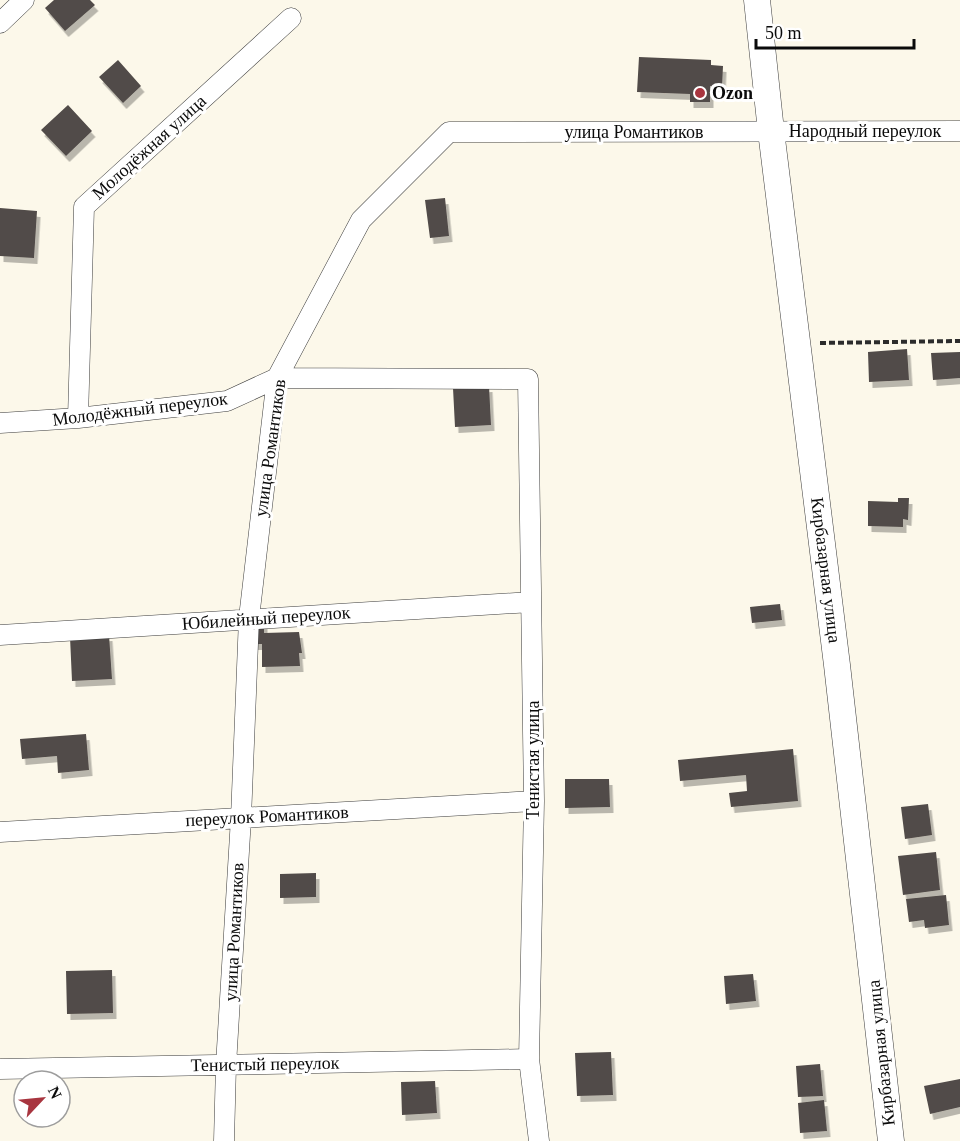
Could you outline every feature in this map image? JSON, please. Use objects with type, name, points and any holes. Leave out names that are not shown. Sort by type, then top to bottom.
[{"type":"street","points":[[0,23],[24,0]]},
{"type":"street","name":"Кирбазарная улица","points":[[757,0],[837,665],[891,1141]]},
{"type":"street","name":"Молодёжная улица","points":[[78,418],[84,207],[291,18]]},
{"type":"street","name":"Народный переулок","points":[[771,131],[960,131]]},
{"type":"street","name":"улица Романтиков","points":[[224,1141],[249,618],[277,378],[361,220],[449,132],[771,131]]},
{"type":"street","name":"Молодёжный переулок","points":[[0,423],[78,418],[227,401],[277,378],[528,379]]},
{"type":"street","name":"Тенистая улица","points":[[528,379],[534,801],[529,1059],[539,1141]]},
{"type":"street","name":"Юбилейный переулок","points":[[0,635],[531,602]]},
{"type":"street","name":"переулок Романтиков","points":[[0,832],[534,801]]},
{"type":"street","name":"Тенистый переулок","points":[[0,1069],[529,1059]]},
{"type":"path","points":[[797,343],[960,341]]},
{"type":"building","points":[[54,0],[90,0],[95,5],[65,31],[45,8]]},
{"type":"building","points":[[639,57],[711,60],[711,65],[723,66],[722,87],[710,86],[710,102],[690,102],[690,94],[637,92]]},
{"type":"building","points":[[118,60],[141,86],[123,103],[99,77]]},
{"type":"building","points":[[68,105],[92,131],[66,156],[41,130]]},
{"type":"building","points":[[445,198],[449,236],[430,238],[425,200]]},
{"type":"building","points":[[0,208],[37,211],[34,258],[0,256]]},
{"type":"building","points":[[907,349],[909,380],[869,382],[868,352]]},
{"type":"building","points":[[960,352],[960,378],[933,380],[931,353]]},
{"type":"building","points":[[489,386],[491,425],[455,427],[453,388]]},
{"type":"building","points":[[898,498],[909,498],[908,520],[903,519],[903,527],[868,526],[868,501],[898,502]]},
{"type":"building","points":[[780,604],[782,620],[752,623],[750,607]]},
{"type":"building","points":[[249,622],[264,622],[264,633],[299,632],[302,653],[299,653],[300,666],[262,667],[262,644],[250,644]]},
{"type":"building","points":[[109,635],[112,679],[72,681],[70,637]]},
{"type":"building","points":[[86,734],[89,770],[58,773],[57,756],[22,759],[20,739]]},
{"type":"building","points":[[793,749],[798,801],[731,807],[729,793],[747,791],[746,775],[680,781],[678,760]]},
{"type":"building","points":[[565,779],[609,779],[610,807],[565,808]]},
{"type":"building","points":[[928,804],[932,835],[905,839],[901,807]]},
{"type":"building","points":[[936,852],[940,890],[903,895],[898,856]]},
{"type":"building","points":[[316,873],[316,897],[280,898],[280,874]]},
{"type":"building","points":[[946,895],[949,925],[925,928],[924,920],[909,922],[906,899]]},
{"type":"building","points":[[112,970],[113,1013],[67,1014],[66,971]]},
{"type":"building","points":[[753,974],[756,1001],[726,1004],[724,976]]},
{"type":"building","points":[[611,1052],[613,1095],[577,1096],[575,1053]]},
{"type":"building","points":[[820,1064],[823,1096],[798,1097],[796,1066]]},
{"type":"building","points":[[960,1079],[960,1107],[930,1114],[924,1086]]},
{"type":"building","points":[[435,1081],[437,1113],[402,1115],[401,1082]]},
{"type":"building","points":[[824,1100],[827,1131],[800,1133],[798,1103]]},
{"type":"place","name":"Ozon","points":[[700,93]]}]
